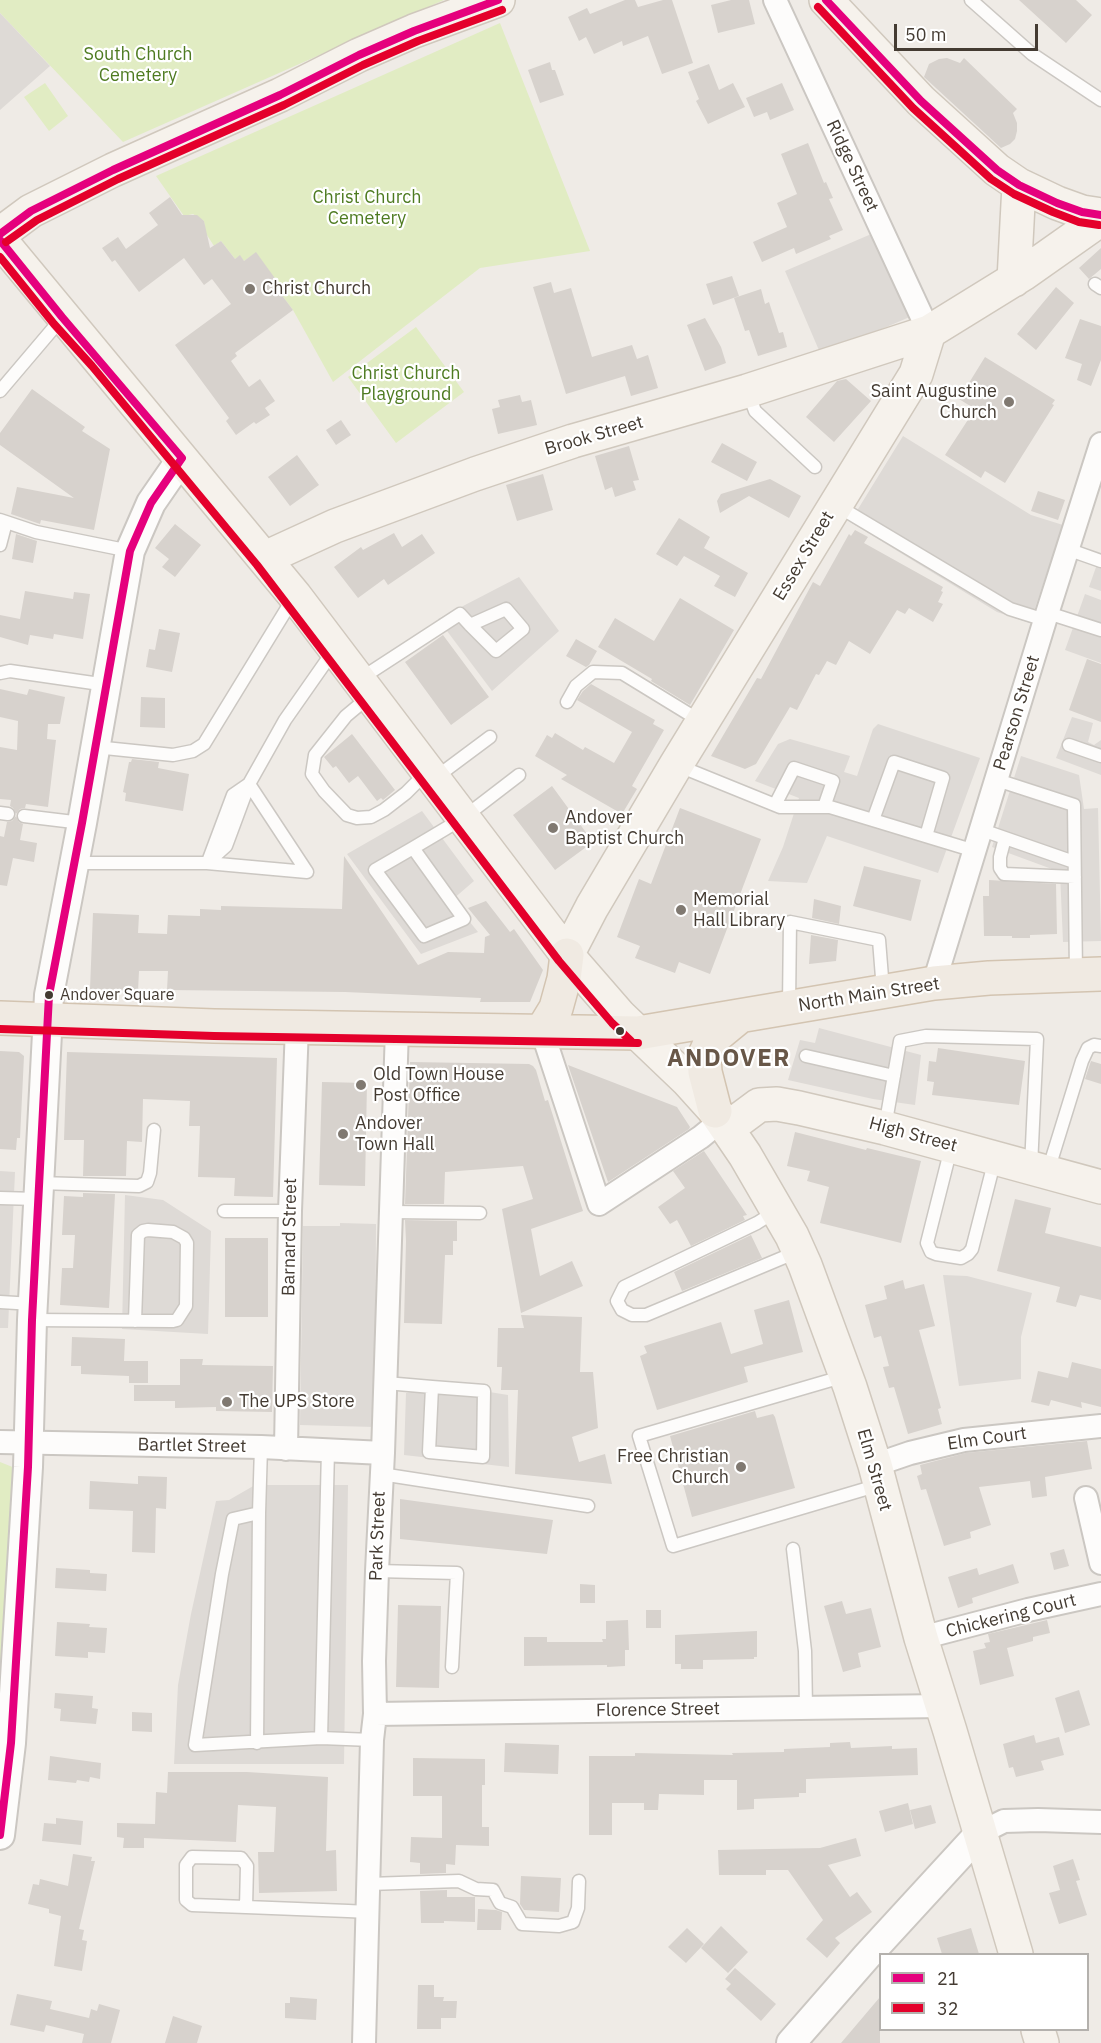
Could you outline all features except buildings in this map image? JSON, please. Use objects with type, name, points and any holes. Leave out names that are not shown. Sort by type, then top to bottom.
[{"type":"main road","points":[[0,234],[31,211],[113,170],[280,95],[359,55],[414,31],[498,0]]},
{"type":"main road","points":[[826,0],[921,101],[988,162],[1019,185],[1070,208],[1101,217]]},
{"type":"main road","points":[[1014,280],[1019,185]]},
{"type":"main road","points":[[929,332],[1014,280],[1101,217]]},
{"type":"main road","name":"Elm Street","points":[[0,240],[265,558],[567,955],[620,1016],[687,1080],[722,1119],[777,1211],[799,1251],[818,1296],[846,1376],[877,1475],[921,1638],[1016,1953]]},
{"type":"main road","name":"Brook Street","points":[[265,558],[335,526],[486,470],[573,441],[747,391],[929,332]]},
{"type":"main road","name":"Essex Street","points":[[567,955],[592,907],[676,765],[916,374],[929,332]]},
{"type":"main road","points":[[542,1031],[556,1008],[564,979],[567,955]]},
{"type":"main road","name":"North Main Street","points":[[0,1018],[214,1026],[638,1033],[934,983],[1088,974]]},
{"type":"main road","points":[[722,1119],[705,1072],[704,1057],[712,1039],[740,1016]]},
{"type":"main road","name":"High Street","points":[[722,1119],[767,1104],[799,1108],[885,1128],[1101,1187]]},
{"type":"street","name":"Ridge Street","points":[[775,0],[929,332]]},
{"type":"street","name":"Pearson Street","points":[[934,983],[1101,444]]},
{"type":"street","points":[[0,1835],[11,1743],[29,1444],[32,1312],[46,1020],[55,959],[82,823],[130,551],[151,503],[182,458]]},
{"type":"street","name":"Barnard Street","points":[[286,1449],[290,1211],[297,1026]]},
{"type":"street","name":"Park Street","points":[[364,2043],[372,1740],[375,1714],[374,1660],[386,1383],[397,1029]]},
{"type":"street","points":[[542,1031],[599,1204],[701,1137],[722,1119]]},
{"type":"street","name":"Elm Court","points":[[877,1475],[910,1453],[964,1440],[1101,1426]]},
{"type":"street","name":"Bartlet Street","points":[[0,1442],[328,1450],[382,1463]]},
{"type":"street","points":[[1086,1498],[1101,1563]]},
{"type":"street","name":"Chickering Court","points":[[921,1638],[1101,1594]]},
{"type":"street","name":"Florence Street","points":[[375,1714],[942,1706]]},
{"type":"street","points":[[791,2043],[980,1833],[1004,1821],[1101,1822]]},
{"type":"lane","points":[[971,0],[1032,54],[1101,100]]},
{"type":"lane","points":[[0,391],[62,317]]},
{"type":"lane","points":[[747,391],[755,411],[815,467]]},
{"type":"lane","points":[[835,504],[1010,609],[1101,630]]},
{"type":"lane","points":[[0,544],[3,521],[36,532],[130,551]]},
{"type":"lane","points":[[1067,549],[1101,561]]},
{"type":"lane","points":[[95,747],[173,755],[193,751],[204,744],[295,596]]},
{"type":"lane","points":[[471,625],[460,614],[365,687],[346,716],[315,755],[312,774],[324,791],[347,815],[357,818],[371,817],[490,737]]},
{"type":"lane","points":[[207,863],[226,846],[249,784],[285,720],[335,648]]},
{"type":"lane","points":[[0,673],[10,671],[106,685]]},
{"type":"lane","points":[[567,702],[576,686],[593,672],[622,673],[703,722]]},
{"type":"lane","points":[[1069,745],[1101,756]]},
{"type":"lane","points":[[873,820],[894,762],[943,778],[926,836]]},
{"type":"lane","points":[[676,765],[780,807],[830,807],[926,836],[978,840],[1005,838],[1074,862]]},
{"type":"lane","points":[[776,805],[794,768],[833,781],[824,807]]},
{"type":"lane","points":[[413,848],[464,919],[424,936],[375,870],[463,818],[519,775]]},
{"type":"lane","points":[[997,780],[1074,805],[1075,877],[1088,974]]},
{"type":"lane","points":[[74,863],[207,863],[308,872],[249,784]]},
{"type":"lane","points":[[24,816],[82,823]]},
{"type":"lane","points":[[1005,838],[1000,857],[1000,868],[1004,874],[1075,877]]},
{"type":"lane","points":[[789,1008],[790,922],[879,940],[884,992]]},
{"type":"lane","points":[[885,1128],[900,1041],[926,1036],[1037,1039],[1040,1170]]},
{"type":"lane","points":[[1040,1170],[1088,1048],[1094,1045],[1101,1046]]},
{"type":"lane","points":[[806,1056],[894,1076]]},
{"type":"lane","points":[[0,1198],[38,1191],[139,1186],[147,1182],[150,1173],[153,1130]]},
{"type":"lane","points":[[952,1146],[927,1243],[930,1252],[936,1254],[961,1258],[972,1249],[995,1158]]},
{"type":"lane","points":[[224,1211],[290,1211]]},
{"type":"lane","points":[[777,1211],[624,1287],[617,1301],[622,1310],[632,1315],[646,1315],[799,1251]]},
{"type":"lane","points":[[391,1212],[480,1213]]},
{"type":"lane","points":[[0,1302],[32,1312],[135,1321],[173,1321],[181,1316],[186,1306],[187,1244],[184,1238],[173,1232],[148,1230],[138,1235],[135,1321]]},
{"type":"lane","points":[[846,1376],[639,1436],[673,1546],[877,1475]]},
{"type":"lane","points":[[386,1383],[484,1391],[483,1457],[429,1452],[432,1387]]},
{"type":"lane","points":[[257,1743],[261,1447]]},
{"type":"lane","points":[[321,1738],[328,1450]]},
{"type":"lane","points":[[382,1463],[588,1506]]},
{"type":"lane","points":[[259,1513],[233,1519],[195,1745],[321,1738],[372,1740]]},
{"type":"lane","points":[[793,1549],[805,1651],[806,1708]]},
{"type":"lane","points":[[377,1571],[457,1573],[452,1667]]},
{"type":"lane","points":[[246,1907],[247,1866],[241,1858],[192,1857],[186,1865],[186,1900],[192,1905],[368,1912]]},
{"type":"lane","points":[[369,1884],[459,1881],[476,1889],[493,1890],[500,1903],[512,1907],[522,1924],[559,1926],[573,1922],[578,1908],[579,1881]]},
{"type":"green space","name":"South Church Cemetery","points":[[0,0],[444,0],[123,142],[0,13]]},
{"type":"green space","name":"Christ Church Cemetery","points":[[500,23],[590,251],[480,268],[333,382],[293,310],[278,290],[281,288],[256,253],[244,261],[240,256],[235,259],[221,241],[214,246],[205,232],[204,221],[193,214],[184,216],[156,176]]},
{"type":"green space","points":[[45,83],[68,116],[49,131],[24,97]]},
{"type":"green space","name":"Christ Church Playground","points":[[416,327],[464,392],[396,443],[348,377]]},
{"type":"green space","points":[[0,1462],[15,1468],[0,1717]]},
{"type":"shaded area","points":[[0,13],[50,66],[0,110]]},
{"type":"shaded area","points":[[876,232],[912,316],[821,355],[785,271]]},
{"type":"shaded area","points":[[903,436],[1031,515],[1063,525],[1030,623],[997,612],[850,522]]},
{"type":"shaded area","points":[[1101,553],[1101,591],[1089,587]]},
{"type":"shaded area","points":[[519,577],[559,631],[492,691],[438,619]]},
{"type":"shaded area","points":[[1085,594],[1101,600],[1101,663],[1065,650]]},
{"type":"shaded area","points":[[1072,717],[1093,723],[1088,742],[1094,745],[1101,740],[1101,775],[1056,758]]},
{"type":"shaded area","points":[[878,724],[980,758],[938,873],[827,836],[807,883],[768,881],[783,847],[799,798],[755,781],[778,744],[790,739],[850,756],[844,772],[857,776],[873,729]]},
{"type":"shaded area","points":[[1021,756],[1079,775],[1084,809],[1098,808],[1101,941],[1063,942],[1060,872],[992,847]]},
{"type":"shaded area","points":[[422,811],[474,881],[452,900],[478,932],[421,954],[347,854]]},
{"type":"shaded area","points":[[819,1028],[921,1055],[915,1105],[873,1099],[788,1080],[800,1040],[815,1043]]},
{"type":"shaded area","points":[[0,1171],[15,1172],[8,1328],[0,1328]]},
{"type":"shaded area","points":[[125,1195],[163,1200],[211,1231],[208,1334],[122,1329]]},
{"type":"shaded area","points":[[340,1223],[376,1224],[375,1427],[300,1425],[303,1226],[340,1226]]},
{"type":"shaded area","points":[[943,1275],[967,1276],[1032,1293],[1021,1337],[1021,1379],[959,1386]]},
{"type":"shaded area","points":[[441,1387],[508,1395],[509,1467],[404,1455],[406,1393]]},
{"type":"shaded area","points":[[255,1485],[348,1485],[344,1764],[174,1764],[178,1685],[216,1501],[229,1500]]},
{"type":"transit line","name":"21","points":[[0,234],[31,211],[113,170],[280,95],[359,55],[414,31],[498,0]]},
{"type":"transit line","name":"21","points":[[826,0],[921,101],[997,170],[1019,185],[1057,203],[1082,212],[1101,215]]},
{"type":"transit line","name":"32","points":[[818,7],[913,108],[991,179],[1014,194],[1053,212],[1079,222],[1099,225]]},
{"type":"transit line","name":"32","points":[[6,242],[37,220],[118,179],[284,105],[363,65],[418,41],[502,10]]},
{"type":"transit line","name":"21","points":[[0,240],[182,458],[151,503],[130,551],[49,995],[32,1320],[28,1467],[11,1743],[0,1835]]},
{"type":"transit line","name":"32","points":[[0,257],[257,565],[559,961],[612,1023],[631,1041]]},
{"type":"transit line","name":"32","points":[[0,1029],[214,1036],[638,1043]]},
{"type":"place","name":"Christ Church","points":[[250,289]]},
{"type":"place","name":"Saint Augustine Church","points":[[1009,402]]},
{"type":"place","name":"Andover Baptist Church","points":[[553,828]]},
{"type":"place","name":"Memorial Hall Library","points":[[681,910]]},
{"type":"place","name":"Andover Square","points":[[49,995]]},
{"type":"place","name":"Old Town House Post Office","points":[[361,1085]]},
{"type":"place","name":"Andover Town Hall","points":[[343,1134]]},
{"type":"place","name":"The UPS Store","points":[[227,1402]]},
{"type":"place","name":"Free Christian Church","points":[[741,1467]]},
{"type":"district","name":"ANDOVER","points":[[729,1059]]}]
